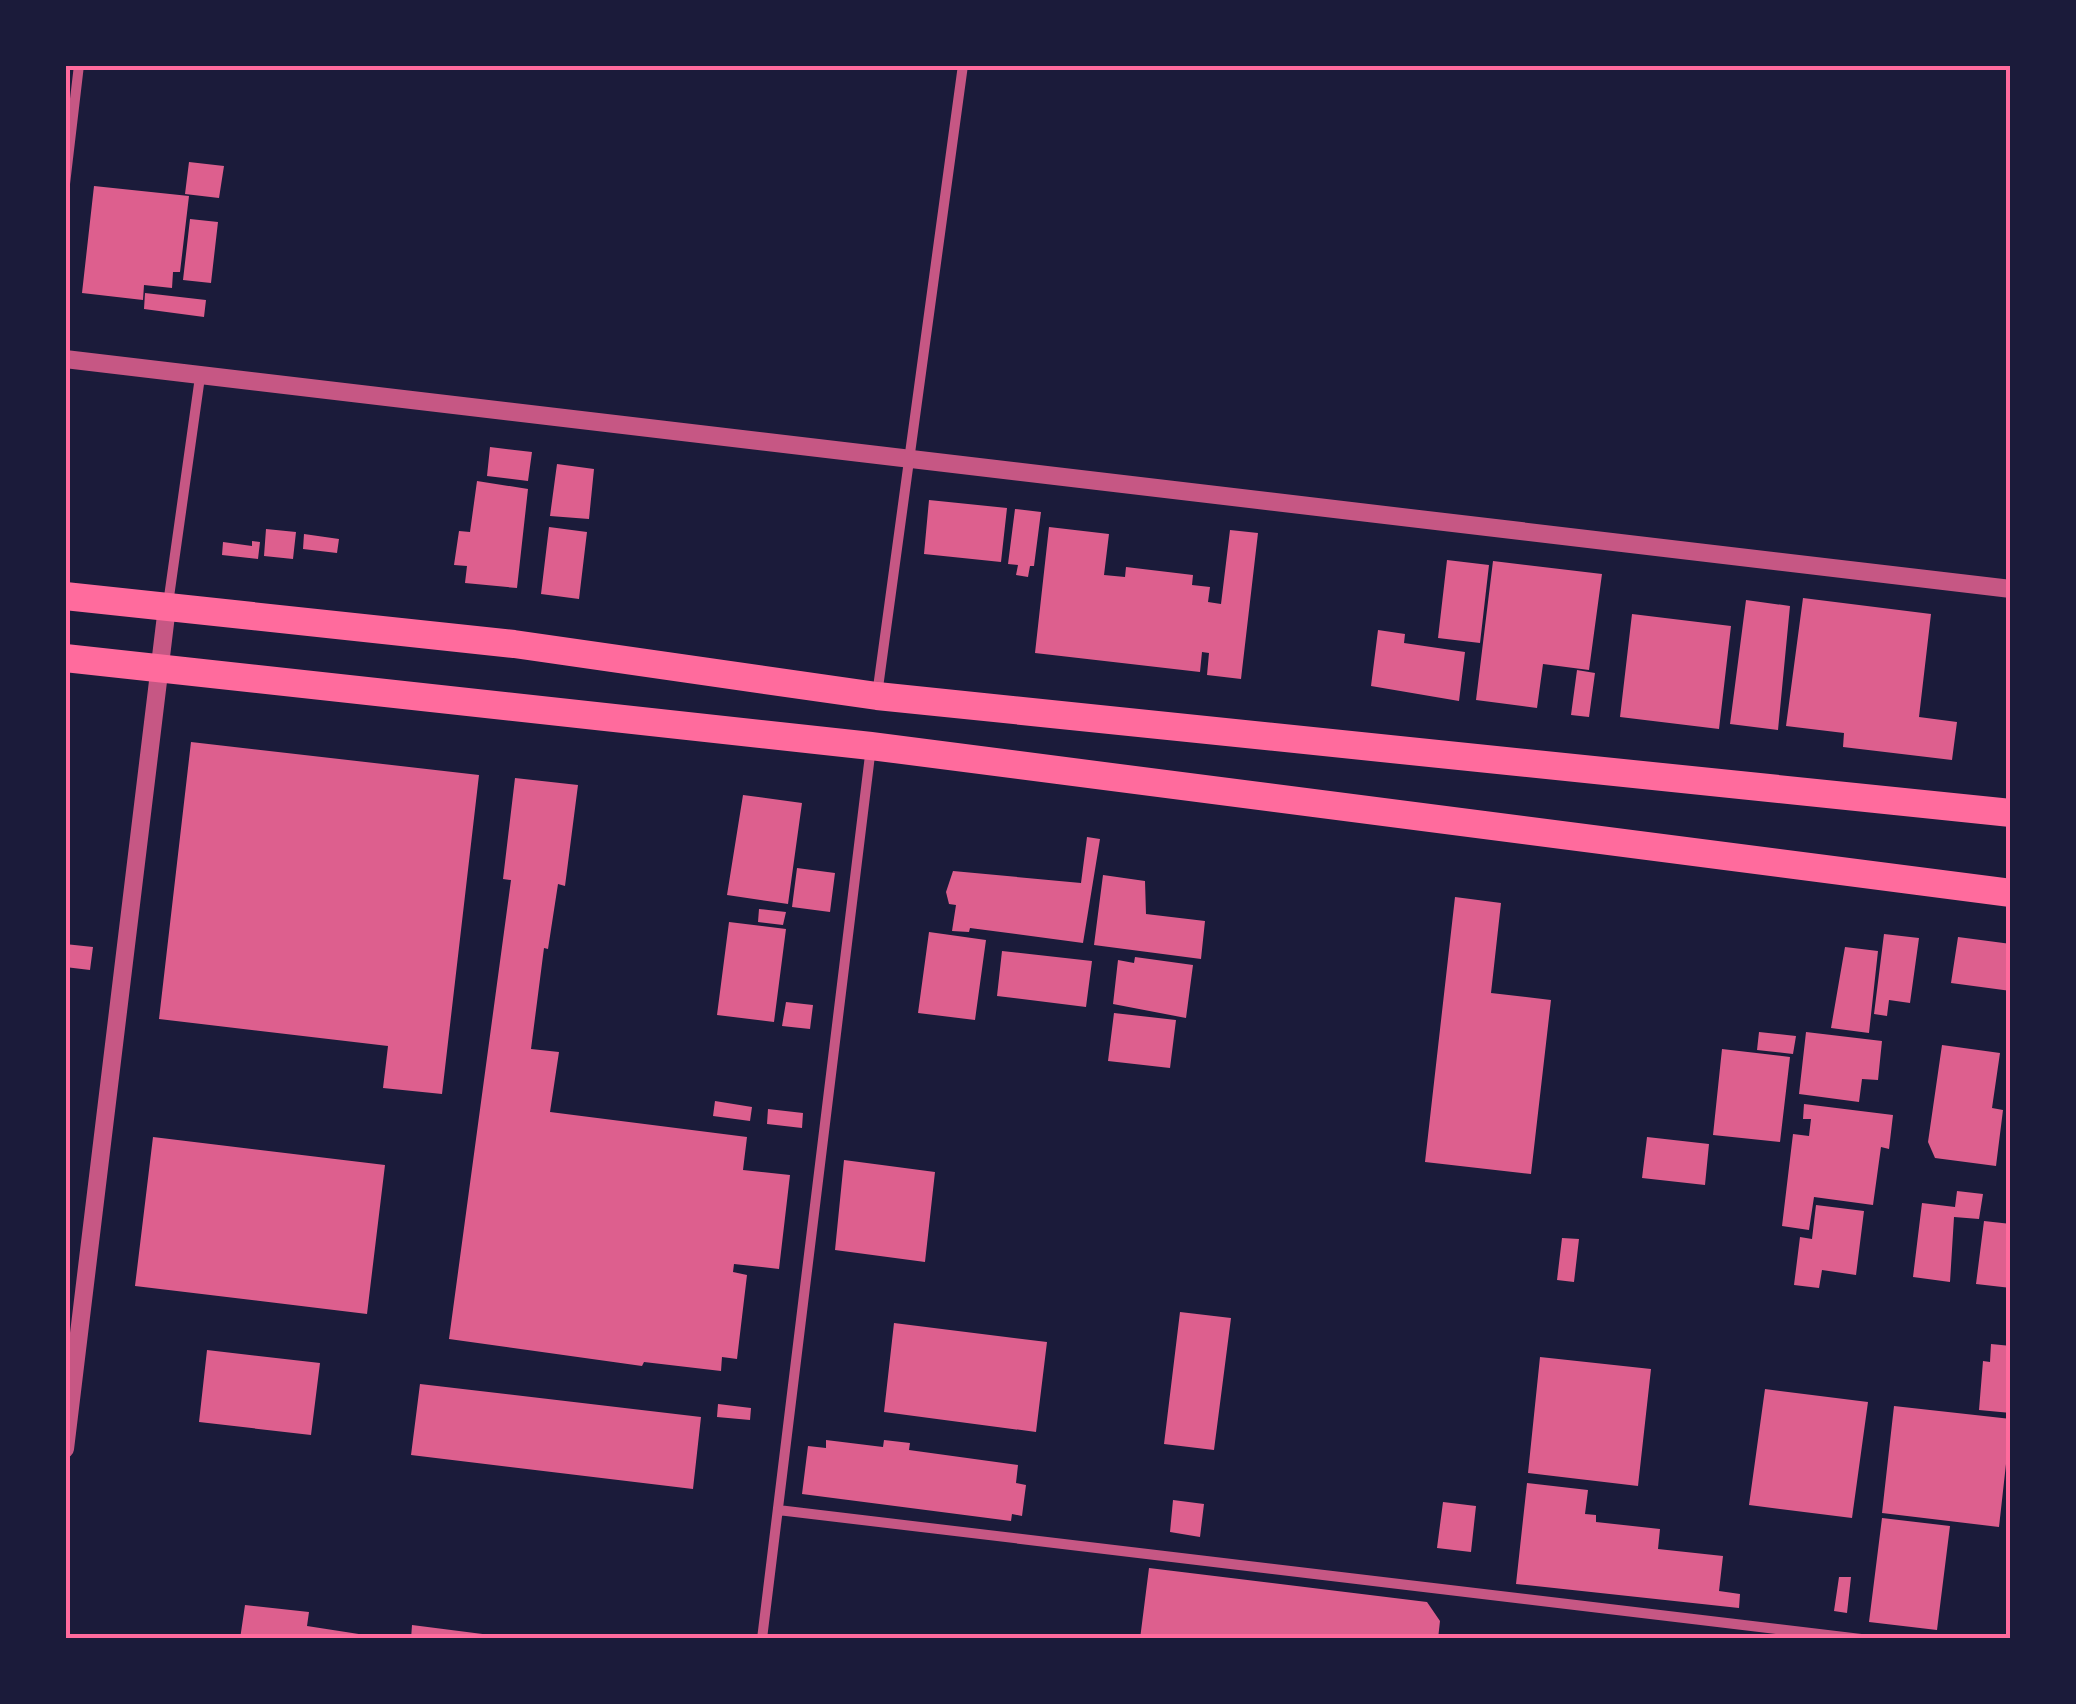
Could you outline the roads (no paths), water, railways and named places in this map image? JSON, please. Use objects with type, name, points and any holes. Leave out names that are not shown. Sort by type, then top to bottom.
[{"type":"highway","points":[[65,596],[514,644],[877,696],[2011,812]]},
{"type":"highway","points":[[65,658],[871,746],[2011,893]]},
{"type":"street","points":[[65,184],[79,65]]},
{"type":"street","points":[[877,696],[963,65]]},
{"type":"street","points":[[65,359],[2011,589]]},
{"type":"street","points":[[65,1449],[157,670],[200,377]]},
{"type":"street","points":[[762,1639],[871,746]]},
{"type":"street","points":[[778,1510],[1861,1639]]}]
